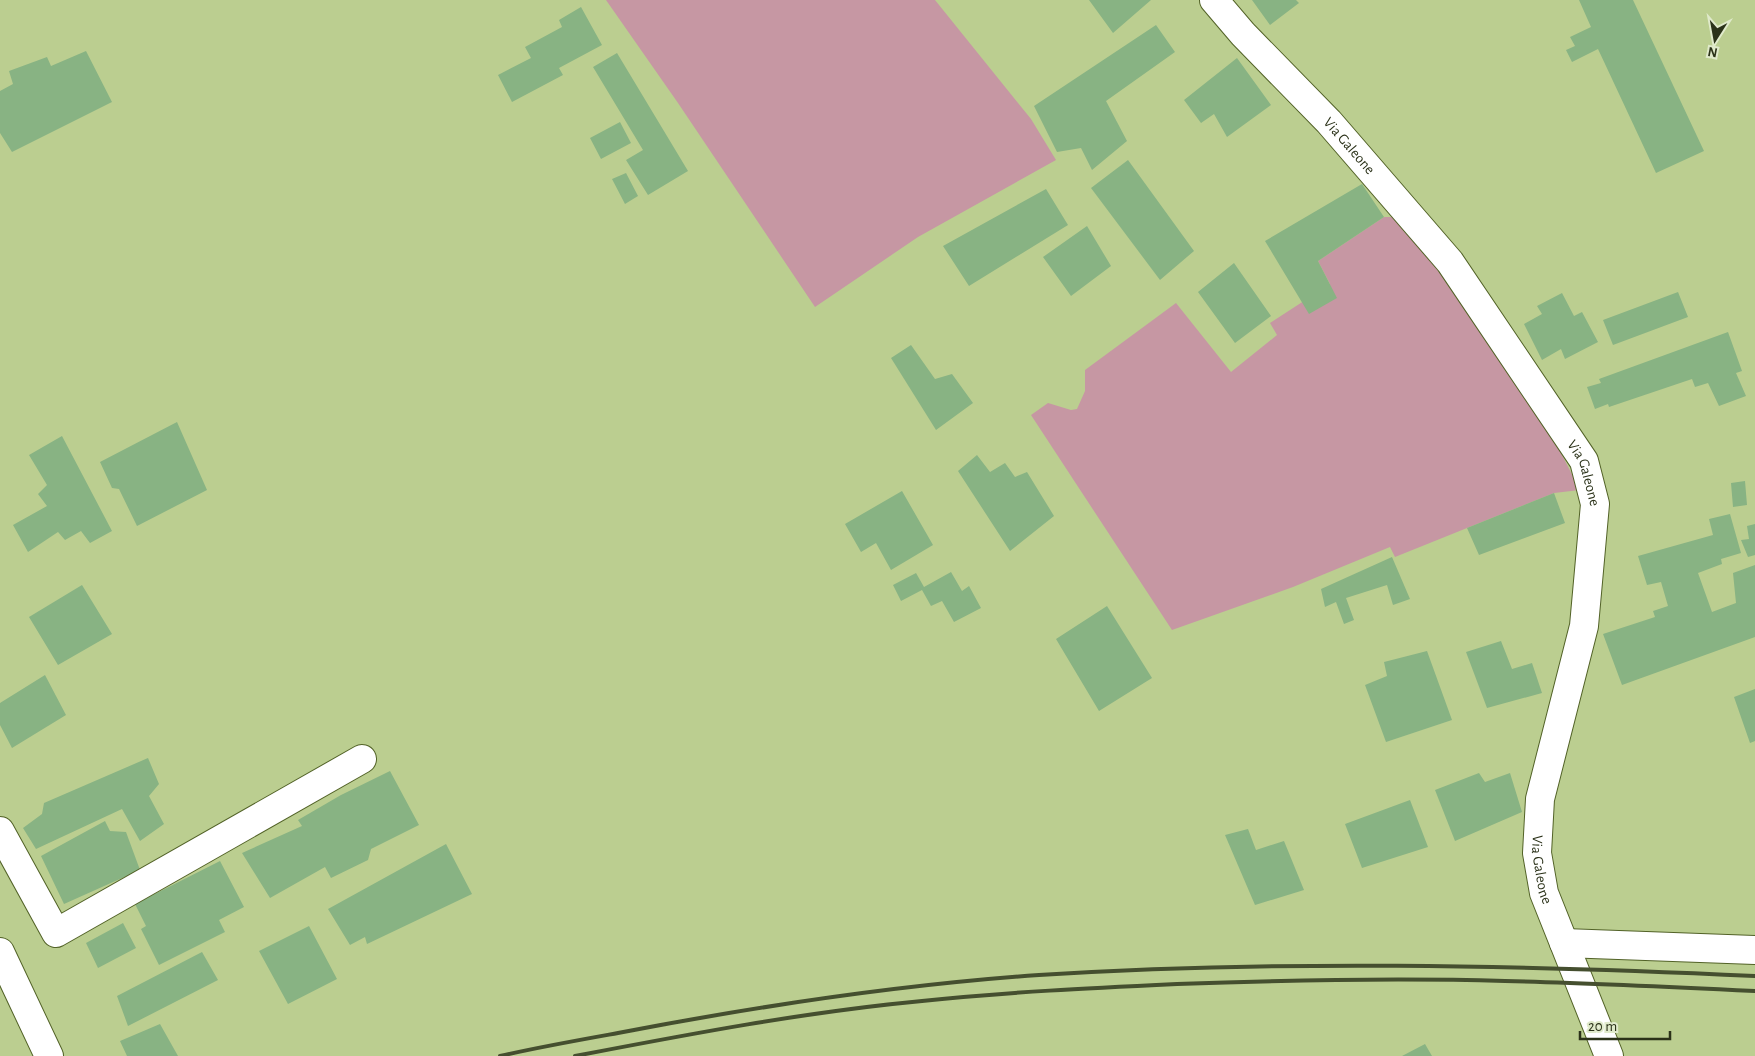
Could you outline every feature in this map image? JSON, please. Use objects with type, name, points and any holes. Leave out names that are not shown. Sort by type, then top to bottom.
[{"type":"street","name":"Via Galeone","points":[[1214,0],[1243,34],[1329,122],[1450,262],[1584,461],[1596,504],[1584,626],[1540,799],[1537,853],[1544,893],[1609,1056]]},
{"type":"street","points":[[0,831],[56,933],[362,759]]},
{"type":"street","points":[[1564,943],[1755,950]]},
{"type":"street","points":[[0,952],[49,1056]]},
{"type":"shaded area","points":[[606,0],[935,0],[1031,119],[1056,160],[918,237],[815,307],[678,103]]},
{"type":"shaded area","points":[[1384,217],[1394,217],[1450,282],[1544,420],[1580,490],[1554,493],[1395,557],[1390,547],[1293,587],[1172,630],[1031,415],[1048,403],[1071,410],[1077,409],[1085,391],[1085,370],[1176,303],[1231,372],[1277,335],[1270,323],[1330,284],[1318,261]]},
{"type":"building","points":[[1089,0],[1151,0],[1113,33]]},
{"type":"building","points":[[1252,0],[1296,0],[1299,3],[1270,25]]},
{"type":"building","points":[[1579,0],[1633,0],[1704,151],[1656,173],[1598,49],[1572,62],[1566,50],[1575,46],[1570,37],[1591,27]]},
{"type":"building","points":[[581,7],[602,45],[559,68],[563,75],[512,102],[498,75],[531,58],[525,47],[562,27],[559,20]]},
{"type":"building","points":[[1156,25],[1175,52],[1106,101],[1127,141],[1092,170],[1081,148],[1057,152],[1034,106]]},
{"type":"building","points":[[86,51],[112,102],[12,152],[0,133],[0,91],[13,84],[9,71],[47,57],[51,66]]},
{"type":"building","points":[[617,53],[688,171],[648,195],[626,160],[643,150],[593,67]]},
{"type":"building","points":[[1237,58],[1271,105],[1227,137],[1214,114],[1201,123],[1184,100]]},
{"type":"building","points":[[620,122],[631,143],[601,159],[590,138]]},
{"type":"building","points":[[1128,160],[1194,251],[1160,280],[1091,188]]},
{"type":"building","points":[[626,173],[638,196],[625,204],[612,179]]},
{"type":"building","points":[[1362,184],[1384,217],[1318,261],[1337,298],[1309,314],[1265,241]]},
{"type":"building","points":[[1046,189],[1068,225],[969,286],[943,246]]},
{"type":"building","points":[[1087,226],[1111,266],[1071,296],[1043,257]]},
{"type":"building","points":[[1234,263],[1271,316],[1235,343],[1198,292]]},
{"type":"building","points":[[1678,292],[1688,317],[1613,345],[1603,320]]},
{"type":"building","points":[[1562,293],[1574,316],[1582,312],[1598,342],[1565,359],[1561,349],[1542,360],[1524,324],[1542,314],[1537,306]]},
{"type":"building","points":[[1728,332],[1742,371],[1736,373],[1746,396],[1719,406],[1708,383],[1695,387],[1692,379],[1609,407],[1608,404],[1595,409],[1587,387],[1601,383],[1599,379]]},
{"type":"building","points":[[911,345],[935,379],[952,374],[973,403],[936,430],[891,358]]},
{"type":"building","points":[[177,422],[207,490],[137,526],[119,489],[112,488],[100,462]]},
{"type":"building","points":[[62,436],[112,531],[90,543],[81,531],[65,540],[58,532],[28,552],[13,525],[47,506],[38,494],[47,485],[29,455]]},
{"type":"building","points":[[977,455],[990,472],[1005,463],[1015,477],[1027,472],[1054,516],[1010,551],[958,471]]},
{"type":"building","points":[[1745,481],[1747,505],[1733,507],[1731,483]]},
{"type":"building","points":[[902,491],[933,545],[891,570],[876,543],[861,552],[845,524]]},
{"type":"building","points":[[1554,493],[1565,523],[1479,555],[1467,528]]},
{"type":"building","points":[[1730,514],[1741,553],[1721,559],[1722,564],[1698,573],[1712,612],[1736,603],[1733,573],[1755,565],[1755,637],[1622,685],[1603,634],[1655,617],[1653,611],[1668,606],[1661,582],[1647,585],[1638,556],[1713,535],[1709,519]]},
{"type":"building","points":[[1755,524],[1755,555],[1748,557],[1741,540],[1749,539],[1747,526]]},
{"type":"building","points":[[1392,557],[1410,599],[1393,605],[1387,585],[1346,598],[1354,620],[1344,624],[1336,602],[1325,607],[1321,589]]},
{"type":"building","points":[[951,572],[962,591],[969,586],[981,608],[954,622],[942,601],[931,606],[922,590],[901,601],[893,585],[916,573],[924,587]]},
{"type":"building","points":[[82,585],[112,634],[58,665],[29,617]]},
{"type":"building","points":[[1107,606],[1152,678],[1099,711],[1056,639]]},
{"type":"building","points":[[1501,641],[1512,669],[1532,663],[1542,693],[1487,708],[1466,652]]},
{"type":"building","points":[[1427,651],[1452,720],[1386,742],[1365,685],[1387,676],[1384,662]]},
{"type":"building","points":[[45,675],[66,715],[12,748],[0,725],[0,703]]},
{"type":"building","points":[[1755,689],[1755,741],[1750,743],[1734,697]]},
{"type":"building","points":[[148,758],[159,784],[149,796],[164,824],[140,841],[122,809],[36,849],[23,828],[42,814],[44,803]]},
{"type":"building","points":[[390,771],[419,825],[371,849],[368,860],[331,878],[325,867],[270,898],[242,853],[302,826],[298,820],[341,795]]},
{"type":"building","points":[[1479,773],[1485,782],[1510,773],[1522,812],[1455,841],[1435,790]]},
{"type":"building","points":[[1410,800],[1428,847],[1362,868],[1345,824]]},
{"type":"building","points":[[105,821],[110,831],[126,832],[140,870],[64,904],[41,856]]},
{"type":"building","points":[[1248,829],[1256,850],[1284,841],[1304,890],[1255,905],[1225,835]]},
{"type":"building","points":[[446,844],[472,894],[367,944],[365,937],[350,945],[328,909]]},
{"type":"building","points":[[220,861],[244,907],[219,920],[225,932],[159,965],[141,929],[146,926],[135,904]]},
{"type":"building","points":[[123,923],[136,948],[98,968],[86,943]]},
{"type":"building","points":[[309,926],[337,979],[288,1004],[259,951]]},
{"type":"building","points":[[202,952],[218,980],[128,1026],[117,996]]},
{"type":"building","points":[[160,1024],[178,1056],[127,1056],[120,1041]]},
{"type":"building","points":[[1425,1044],[1432,1056],[1402,1056]]},
{"type":"railway","points":[[500,1056],[775,1005],[933,984],[1039,975],[1218,967],[1397,966],[1576,969],[1755,976]]},
{"type":"railway","points":[[575,1056],[704,1032],[835,1011],[954,998],[1081,989],[1259,981],[1423,980],[1567,983],[1755,991]]}]
